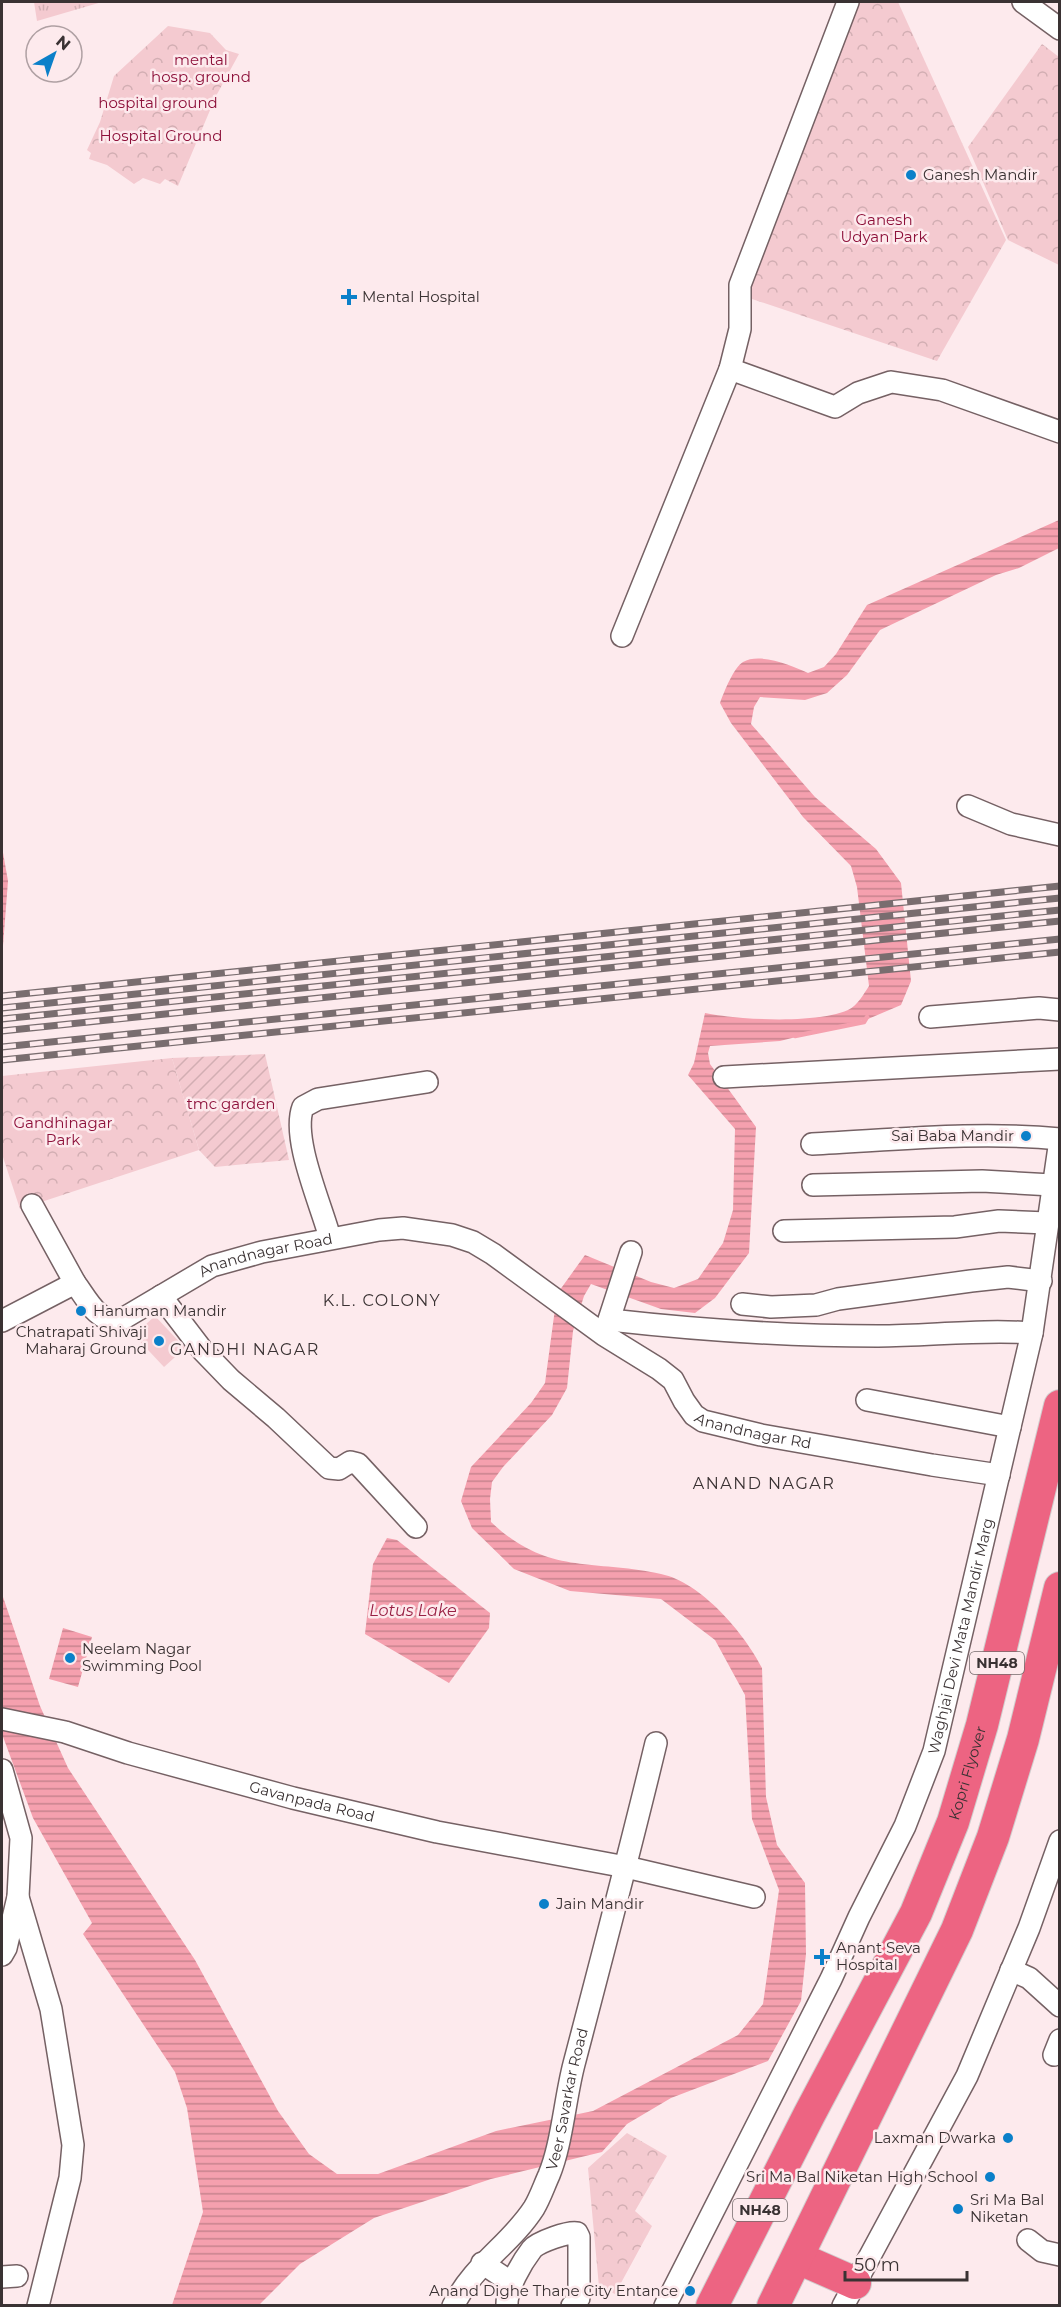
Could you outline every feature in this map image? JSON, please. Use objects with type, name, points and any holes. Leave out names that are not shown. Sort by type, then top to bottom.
[{"type":"highway","name":"Kopri Flyover","points":[[712,2306],[809,2115],[916,1913],[953,1822],[982,1725],[1059,1406]]},
{"type":"highway","name":"NH48","points":[[773,2306],[957,1930],[993,1837],[1023,1739],[1059,1588]]},
{"type":"highway","points":[[798,2258],[849,2294]]},
{"type":"street","points":[[622,636],[730,369],[740,329],[740,285],[848,2]]},
{"type":"street","points":[[1023,2],[1059,29]]},
{"type":"street","points":[[730,369],[835,407],[858,393],[891,382],[942,390],[1059,432]]},
{"type":"street","points":[[968,806],[1011,824],[1059,835]]},
{"type":"street","points":[[930,1017],[1039,1008],[1059,1010]]},
{"type":"street","points":[[723,1077],[1059,1059]]},
{"type":"street","points":[[330,1238],[299,1128],[299,1116],[303,1107],[318,1099],[427,1082]]},
{"type":"street","points":[[812,1144],[1022,1135],[1059,1139]]},
{"type":"street","name":"Waghjai Devi Mata Mandir Marg","points":[[665,2306],[770,2103],[904,1826],[934,1751],[1032,1334],[1059,1139]]},
{"type":"street","points":[[813,1185],[982,1181],[1052,1185]]},
{"type":"street","points":[[2,1321],[75,1283],[32,1205]]},
{"type":"street","points":[[784,1231],[950,1227],[999,1221],[1047,1223]]},
{"type":"street","name":"Anandnagar Road","points":[[75,1283],[101,1317],[110,1322],[119,1321],[212,1266],[262,1252],[330,1238],[403,1228],[452,1235],[473,1242],[551,1297]]},
{"type":"street","points":[[631,1252],[607,1328],[857,1336],[1006,1331],[1032,1334]]},
{"type":"street","points":[[742,1304],[771,1307],[816,1305],[838,1299],[989,1279],[1008,1277],[1041,1281]]},
{"type":"street","points":[[161,1296],[203,1351],[231,1380],[329,1468],[339,1469],[350,1462],[358,1464],[416,1527]]},
{"type":"street","name":"Anandnagar Rd","points":[[551,1297],[580,1316],[607,1328],[674,1380],[684,1401],[694,1415],[703,1421],[761,1435],[932,1466],[999,1475]]},
{"type":"street","points":[[867,1400],[1010,1427]]},
{"type":"street","name":"Gavanpada Road","points":[[2,1719],[65,1732],[128,1753],[264,1791],[437,1832],[626,1867],[754,1897]]},
{"type":"street","name":"Veer Savarkar Road","points":[[453,2306],[482,2263],[510,2237],[534,2208],[552,2166],[573,2066],[626,1867],[656,1743]]},
{"type":"street","points":[[2,1770],[21,1838],[18,1897],[6,1948],[2,1955]]},
{"type":"street","points":[[849,2294],[967,2076],[1029,1928],[1059,1841]]},
{"type":"street","points":[[18,1897],[51,2009],[73,2145],[70,2178],[38,2306]]},
{"type":"street","points":[[1011,1970],[1029,1978],[1059,2006]]},
{"type":"street","points":[[507,2306],[508,2291],[533,2248],[570,2232],[577,2233],[579,2237],[580,2292],[579,2298],[572,2306]]},
{"type":"street","points":[[1028,2240],[1042,2251],[1059,2255]]},
{"type":"street","points":[[482,2263],[512,2283]]},
{"type":"green space","points":[[34,2],[102,2],[37,21]]},
{"type":"green space","name":"Ganesh Udyan Park","points":[[855,2],[898,2],[1006,240],[937,361],[746,297]]},
{"type":"green space","name":"hospital ground","points":[[168,26],[210,33],[226,50],[239,54],[216,96],[178,186],[165,179],[160,184],[143,178],[134,184],[107,165],[89,159],[91,153],[87,150],[100,122],[114,76]]},
{"type":"green space","points":[[1042,44],[1059,57],[1059,265],[1008,240],[968,147]]},
{"type":"green space","name":"tmc garden","points":[[265,1054],[289,1160],[215,1167],[199,1150],[172,1058]]},
{"type":"green space","name":"Gandhinagar Park","points":[[172,1058],[199,1150],[20,1209],[2,1154],[2,1076]]},
{"type":"green space","name":"Chatrapati Shivaji Maharaj Ground","points":[[155,1316],[185,1348],[164,1367],[134,1335]]},
{"type":"green space","points":[[627,2133],[667,2156],[635,2211],[652,2226],[615,2294],[599,2287],[588,2168]]},
{"type":"water","points":[[1059,520],[1059,548],[880,630],[847,675],[827,693],[805,700],[760,697],[754,707],[751,724],[815,797],[876,849],[901,883],[911,981],[901,1005],[868,1019],[780,1041],[710,1046],[708,1053],[710,1064],[756,1127],[749,1253],[715,1298],[695,1313],[661,1309],[591,1284],[584,1296],[573,1331],[567,1388],[552,1415],[503,1467],[492,1482],[491,1522],[512,1539],[532,1551],[572,1563],[637,1570],[676,1579],[691,1587],[720,1611],[745,1640],[762,1668],[766,1797],[777,1845],[805,1883],[806,1954],[801,2001],[768,2061],[671,2098],[627,2124],[602,2152],[491,2179],[374,2218],[300,2264],[259,2305],[172,2305],[203,2212],[187,2108],[175,2072],[83,1934],[92,1923],[33,1818],[2,1734],[2,1594],[40,1706],[68,1768],[195,1960],[278,2111],[309,2154],[337,2174],[378,2174],[496,2131],[593,2111],[738,2035],[763,2004],[779,1890],[752,1819],[745,1695],[715,1640],[661,1599],[570,1591],[514,1569],[472,1528],[461,1501],[471,1467],[531,1403],[545,1383],[557,1294],[585,1255],[651,1282],[674,1288],[698,1279],[723,1243],[733,1210],[735,1129],[688,1075],[694,1063],[705,1013],[757,1019],[817,1017],[852,1008],[869,986],[857,887],[851,866],[803,817],[731,723],[720,703],[733,674],[743,662],[750,659],[776,661],[808,673],[824,667],[836,654],[867,605]]},
{"type":"water","points":[[2,847],[8,881],[2,959]]},
{"type":"water","name":"Lotus Lake","points":[[387,1538],[397,1540],[490,1613],[489,1628],[449,1683],[365,1634],[373,1564]]},
{"type":"water","name":"Neelam Nagar Swimming Pool","points":[[63,1628],[92,1637],[78,1687],[49,1679]]},
{"type":"waterway","points":[[795,1036],[864,1022],[867,1017]]},
{"type":"railway","points":[[2,996],[1060,886]]},
{"type":"railway","points":[[2,1008],[1060,898]]},
{"type":"railway","points":[[2,1019],[1060,910]]},
{"type":"railway","points":[[2,1031],[1060,921]]},
{"type":"railway","points":[[2,1047],[1060,939]]},
{"type":"railway","points":[[2,1060],[1060,952]]},
{"type":"place","name":"Ganesh Mandir","points":[[911,175]]},
{"type":"place","name":"Mental Hospital","points":[[349,297]]},
{"type":"place","name":"Sai Baba Mandir","points":[[1026,1136]]},
{"type":"place","name":"Hanuman Mandir","points":[[81,1311]]},
{"type":"place","name":"Chatrapati Shivaji Maharaj Ground","points":[[159,1341]]},
{"type":"place","name":"Neelam Nagar Swimming Pool","points":[[70,1658]]},
{"type":"place","name":"Jain Mandir","points":[[544,1904]]},
{"type":"place","name":"Anant Seva Hospital","points":[[822,1957]]},
{"type":"place","name":"Laxman Dwarka","points":[[1008,2138]]},
{"type":"place","name":"Sri Ma Bal Niketan High School","points":[[990,2177]]},
{"type":"place","name":"Sri Ma Bal Niketan","points":[[958,2209]]},
{"type":"place","name":"Anand Dighe Thane City Entance","points":[[690,2291]]},
{"type":"district","name":"K.L. COLONY","points":[[382,1300]]},
{"type":"district","name":"GANDHI NAGAR","points":[[245,1349]]},
{"type":"district","name":"ANAND NAGAR","points":[[764,1483]]},
{"type":"park label","name":"mental hosp. ground","points":[[201,68]]},
{"type":"park label","name":"Hospital Ground","points":[[161,136]]}]
